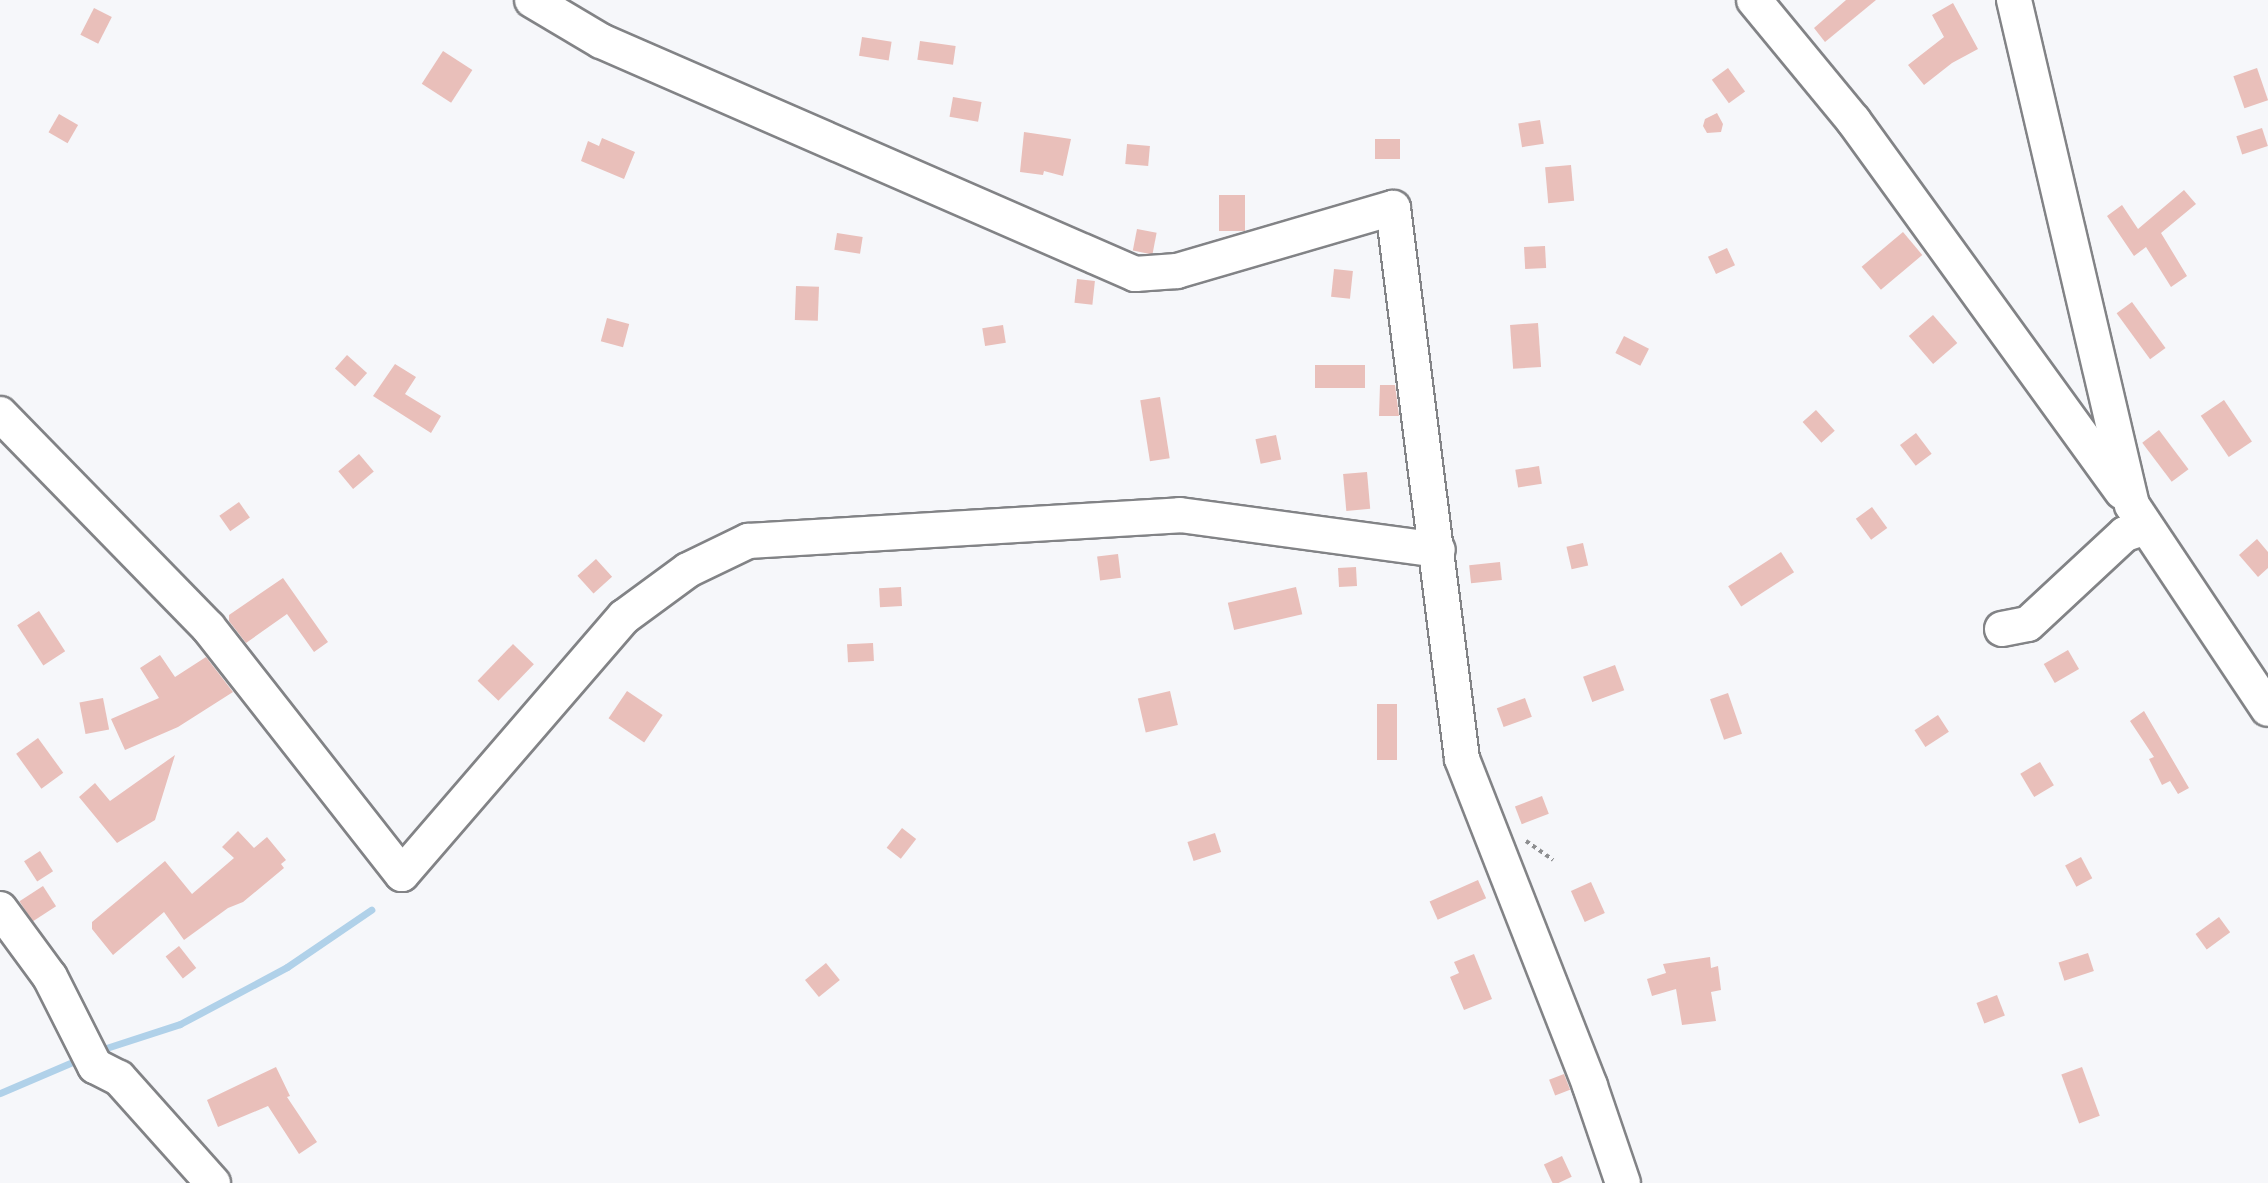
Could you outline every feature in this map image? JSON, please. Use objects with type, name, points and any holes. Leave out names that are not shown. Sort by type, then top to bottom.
[{"type":"street","points":[[532,0],[601,41],[1135,274],[1177,271],[1393,208],[1462,759],[1590,1086],[1623,1183]]},
{"type":"street","points":[[1754,0],[1853,120],[2139,516],[2268,709]]},
{"type":"street","points":[[2014,0],[2139,516]]},
{"type":"street","points":[[0,414],[208,627],[402,874],[624,617],[688,570],[748,541],[1180,515],[1438,550]]},
{"type":"street","points":[[2002,629],[2028,624],[2125,534],[2139,516]]},
{"type":"street","points":[[0,909],[50,977],[95,1066],[119,1078],[213,1183]]},
{"type":"building","points":[[1846,0],[1876,0],[1825,42],[1814,28]]},
{"type":"building","points":[[1953,3],[1978,49],[1952,63],[1924,85],[1908,65],[1944,37],[1932,15]]},
{"type":"building","points":[[94,8],[112,17],[98,44],[80,35]]},
{"type":"building","points":[[862,37],[892,42],[889,60],[859,56]]},
{"type":"building","points":[[920,41],[956,46],[953,65],[917,60]]},
{"type":"building","points":[[443,51],[472,70],[451,103],[422,84]]},
{"type":"building","points":[[1728,68],[1745,91],[1729,103],[1712,80]]},
{"type":"building","points":[[2257,68],[2268,100],[2244,108],[2233,76]]},
{"type":"building","points":[[953,97],[982,102],[978,122],[950,117]]},
{"type":"building","points":[[1717,113],[1723,124],[1721,132],[1707,133],[1703,126],[1705,119]]},
{"type":"building","points":[[59,114],[78,125],[68,143],[48,132]]},
{"type":"building","points":[[1540,120],[1544,144],[1522,147],[1518,123]]},
{"type":"building","points":[[2262,128],[2268,146],[2242,154],[2236,136]]},
{"type":"building","points":[[1024,132],[1071,139],[1063,176],[1044,171],[1043,175],[1020,172]]},
{"type":"building","points":[[602,138],[635,152],[624,179],[581,161],[588,141],[599,146]]},
{"type":"building","points":[[1375,139],[1400,139],[1400,159],[1375,159]]},
{"type":"building","points":[[1127,144],[1150,146],[1148,166],[1125,164]]},
{"type":"building","points":[[1571,165],[1574,201],[1548,203],[1545,167]]},
{"type":"building","points":[[2184,190],[2196,204],[2161,233],[2187,276],[2171,287],[2146,247],[2134,256],[2107,216],[2122,205],[2138,229]]},
{"type":"building","points":[[1219,195],[1245,195],[1245,231],[1219,231]]},
{"type":"building","points":[[1137,229],[1157,233],[1152,254],[1133,251]]},
{"type":"building","points":[[1903,232],[1922,255],[1881,290],[1862,267]]},
{"type":"building","points":[[837,233],[863,237],[860,254],[834,250]]},
{"type":"building","points":[[1545,246],[1546,268],[1525,269],[1524,247]]},
{"type":"building","points":[[1727,248],[1735,265],[1716,274],[1708,257]]},
{"type":"building","points":[[1334,269],[1353,271],[1350,299],[1331,297]]},
{"type":"building","points":[[1077,279],[1095,281],[1092,305],[1074,303]]},
{"type":"building","points":[[796,286],[819,287],[818,321],[795,320]]},
{"type":"building","points":[[2132,302],[2166,348],[2150,359],[2117,313]]},
{"type":"building","points":[[1933,315],[1957,343],[1933,364],[1909,336]]},
{"type":"building","points":[[607,318],[629,324],[623,347],[601,341]]},
{"type":"building","points":[[1538,323],[1541,367],[1513,369],[1510,325]]},
{"type":"building","points":[[1003,325],[1006,343],[985,346],[982,328]]},
{"type":"building","points":[[1624,336],[1649,349],[1640,366],[1615,353]]},
{"type":"building","points":[[347,355],[367,373],[355,386],[335,368]]},
{"type":"building","points":[[395,364],[416,377],[405,394],[441,416],[431,433],[373,396]]},
{"type":"building","points":[[1315,365],[1365,365],[1365,388],[1315,388]]},
{"type":"building","points":[[1380,385],[1395,385],[1399,416],[1379,416]]},
{"type":"building","points":[[1160,397],[1170,458],[1150,461],[1140,400]]},
{"type":"building","points":[[2224,400],[2252,441],[2229,457],[2201,416]]},
{"type":"building","points":[[1816,410],[1835,431],[1821,443],[1803,422]]},
{"type":"building","points":[[2159,430],[2188,469],[2172,482],[2142,443]]},
{"type":"building","points":[[1916,433],[1932,454],[1916,466],[1900,445]]},
{"type":"building","points":[[1276,435],[1281,459],[1261,464],[1255,439]]},
{"type":"building","points":[[359,454],[374,472],[353,489],[338,471]]},
{"type":"building","points":[[1539,466],[1542,484],[1518,488],[1515,470]]},
{"type":"building","points":[[1367,472],[1370,509],[1346,511],[1343,474]]},
{"type":"building","points":[[239,502],[250,518],[230,531],[219,516]]},
{"type":"building","points":[[1872,507],[1887,528],[1871,540],[1856,519]]},
{"type":"building","points":[[2257,539],[2268,552],[2268,568],[2258,577],[2239,555]]},
{"type":"building","points":[[1583,543],[1588,565],[1572,569],[1566,547]]},
{"type":"building","points":[[1781,552],[1794,572],[1741,606],[1728,586]]},
{"type":"building","points":[[1118,554],[1121,578],[1100,580],[1097,557]]},
{"type":"building","points":[[596,559],[612,577],[593,594],[577,576]]},
{"type":"building","points":[[1500,562],[1502,580],[1471,583],[1469,565]]},
{"type":"building","points":[[1356,567],[1357,586],[1339,587],[1338,568]]},
{"type":"building","points":[[283,578],[328,642],[314,652],[287,614],[246,643],[229,621],[229,615]]},
{"type":"building","points":[[901,587],[902,606],[880,607],[879,588]]},
{"type":"building","points":[[1296,587],[1302,614],[1234,630],[1228,603]]},
{"type":"building","points":[[39,611],[65,651],[43,665],[17,625]]},
{"type":"building","points":[[873,643],[874,661],[848,662],[847,644]]},
{"type":"building","points":[[513,644],[534,664],[498,701],[478,681]]},
{"type":"building","points":[[2068,650],[2079,669],[2055,683],[2044,664]]},
{"type":"building","points":[[160,655],[175,677],[206,657],[233,692],[178,727],[125,750],[111,719],[159,698],[140,668]]},
{"type":"building","points":[[1615,665],[1624,690],[1592,702],[1583,677]]},
{"type":"building","points":[[627,691],[663,715],[644,742],[609,718]]},
{"type":"building","points":[[1170,691],[1178,725],[1146,733],[1138,698]]},
{"type":"building","points":[[1728,693],[1742,734],[1724,740],[1710,699]]},
{"type":"building","points":[[103,698],[109,729],[86,734],[79,703]]},
{"type":"building","points":[[1525,698],[1532,717],[1504,727],[1497,708]]},
{"type":"building","points":[[1377,704],[1397,704],[1397,760],[1377,760]]},
{"type":"building","points":[[2144,711],[2189,788],[2178,794],[2170,781],[2162,785],[2149,759],[2154,757],[2130,721]]},
{"type":"building","points":[[1938,715],[1949,732],[1925,747],[1915,730]]},
{"type":"building","points":[[38,738],[63,773],[41,789],[16,754]]},
{"type":"building","points":[[175,755],[155,820],[117,843],[79,797],[95,783],[110,801]]},
{"type":"building","points":[[2040,762],[2054,785],[2034,797],[2020,774]]},
{"type":"building","points":[[1542,796],[1549,814],[1522,824],[1515,806]]},
{"type":"building","points":[[902,828],[916,839],[901,859],[887,848]]},
{"type":"building","points":[[238,831],[254,848],[267,837],[286,860],[281,864],[284,868],[243,902],[228,908],[184,940],[164,912],[113,955],[92,929],[92,922],[165,861],[192,894],[234,858],[222,847]]},
{"type":"building","points":[[1215,833],[1221,852],[1194,861],[1187,842]]},
{"type":"building","points":[[40,851],[53,871],[37,881],[24,861]]},
{"type":"building","points":[[2081,857],[2092,878],[2076,887],[2065,865]]},
{"type":"building","points":[[1478,880],[1486,898],[1438,920],[1430,902]]},
{"type":"building","points":[[1591,882],[1605,913],[1585,922],[1571,891]]},
{"type":"building","points":[[43,886],[56,906],[33,921],[20,901]]},
{"type":"building","points":[[2219,917],[2230,932],[2207,949],[2196,934]]},
{"type":"building","points":[[179,946],[196,968],[183,979],[166,956]]},
{"type":"building","points":[[2088,953],[2094,971],[2064,981],[2059,963]]},
{"type":"building","points":[[1474,954],[1492,999],[1464,1010],[1450,977],[1459,973],[1454,962]]},
{"type":"building","points":[[1710,957],[1711,968],[1718,966],[1721,990],[1711,992],[1716,1021],[1682,1025],[1676,989],[1652,996],[1647,979],[1666,973],[1663,964]]},
{"type":"building","points":[[826,963],[840,980],[819,997],[805,980]]},
{"type":"building","points":[[1997,995],[2005,1016],[1984,1023],[1976,1003]]},
{"type":"building","points":[[276,1067],[290,1096],[287,1097],[317,1142],[299,1154],[268,1106],[218,1127],[207,1100]]},
{"type":"building","points":[[2082,1067],[2100,1116],[2079,1123],[2061,1075]]},
{"type":"building","points":[[1564,1074],[1570,1090],[1555,1096],[1549,1080]]},
{"type":"building","points":[[1562,1156],[1572,1177],[1553,1183],[1544,1164]]},
{"type":"waterway","points":[[97,1051],[180,1024],[287,967],[371,910]]},
{"type":"waterway","points":[[0,1093],[82,1058]]}]
